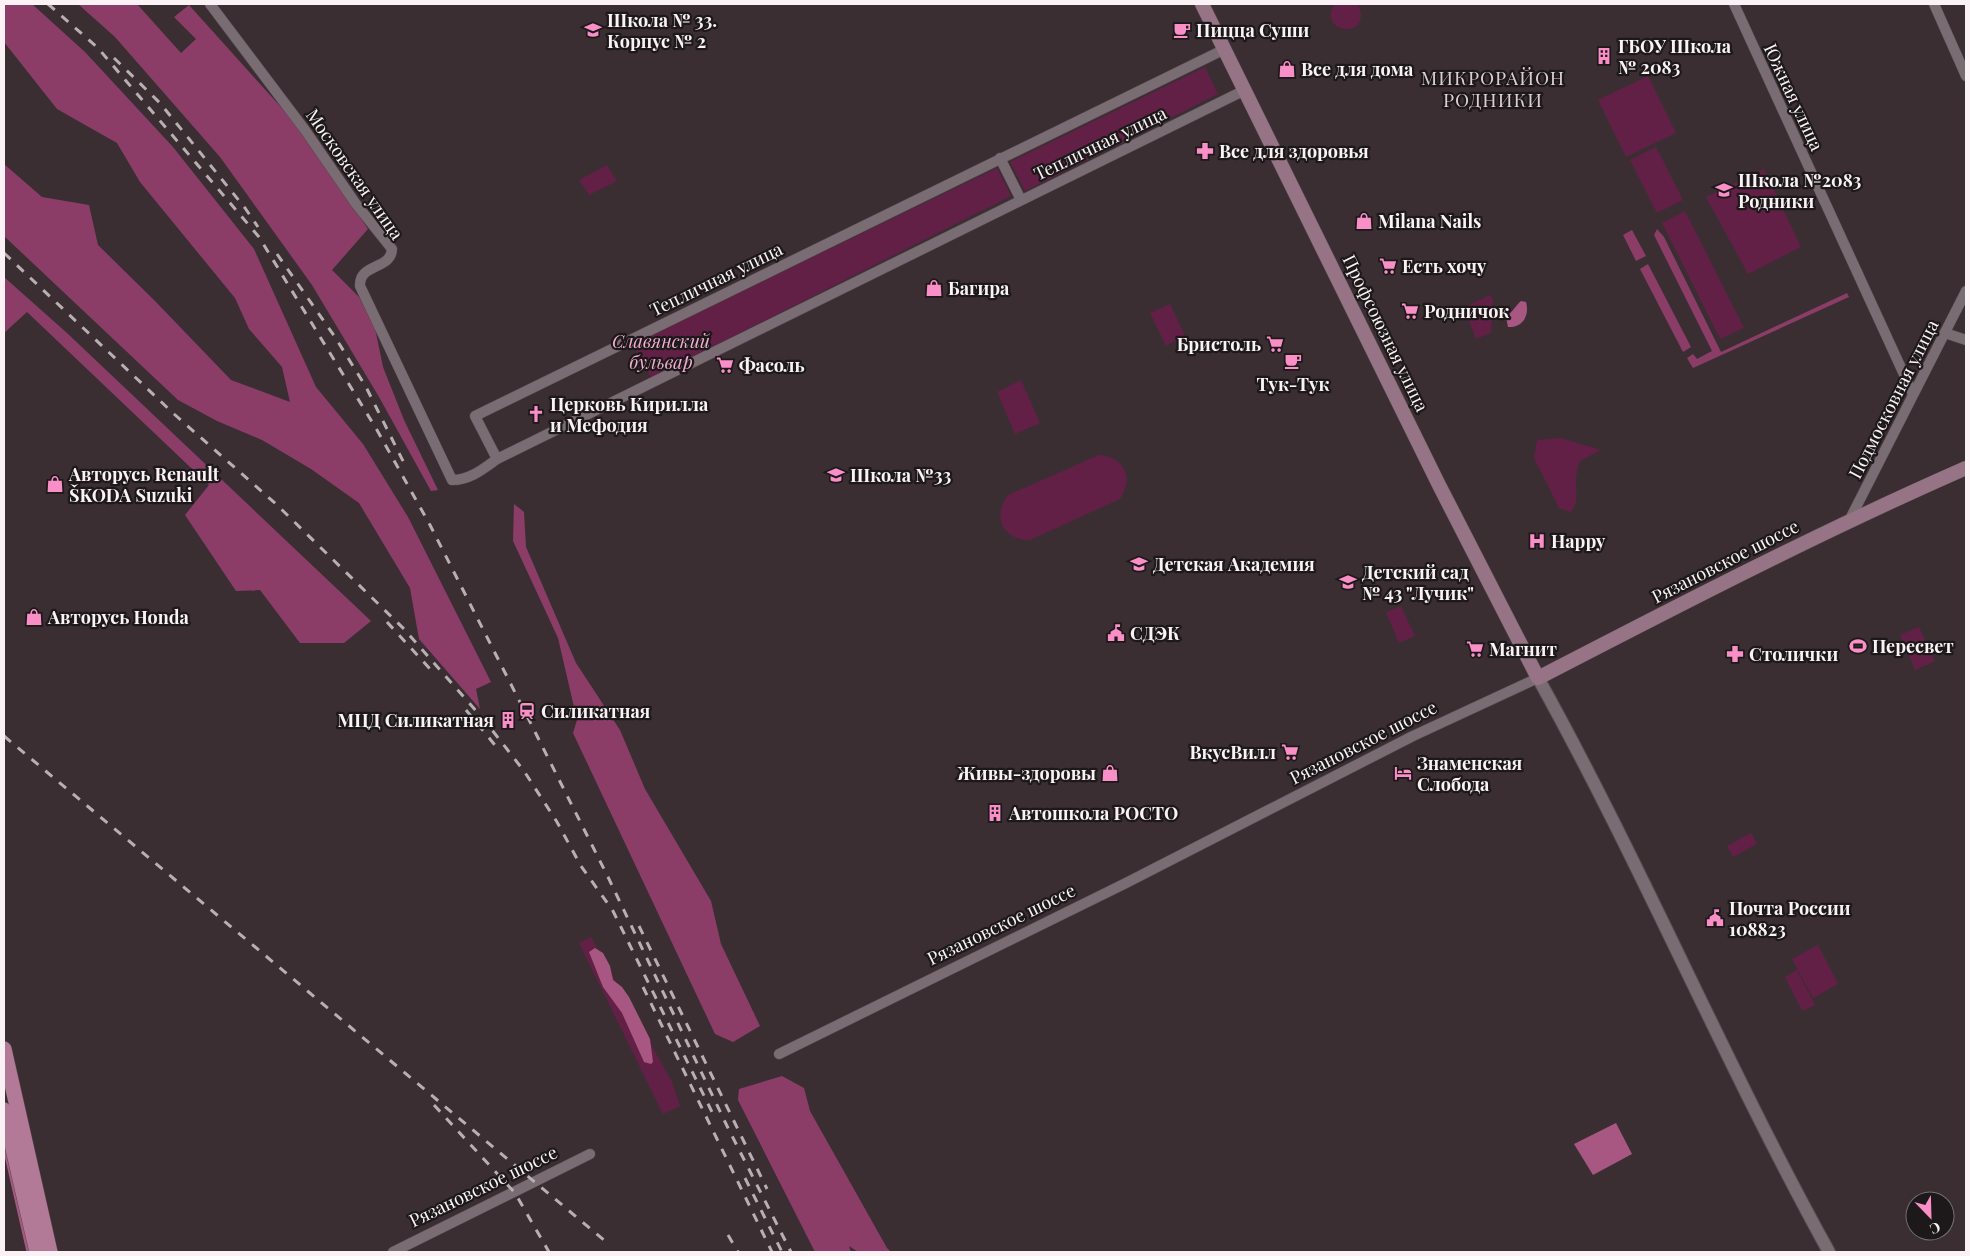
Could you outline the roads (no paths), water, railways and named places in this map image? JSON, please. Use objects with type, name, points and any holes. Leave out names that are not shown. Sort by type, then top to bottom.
[{"type":"main road","name":"Профсоюзная улица","points":[[1202,4],[1439,485],[1538,678]]},
{"type":"main road","name":"Рязановское шоссе","points":[[1538,678],[1692,598],[1848,521],[1966,468]]},
{"type":"main road","points":[[4,1049],[50,1252]]},
{"type":"main road","points":[[4,1110],[37,1252]]},
{"type":"street","name":"Московская улица","points":[[210,4],[305,130],[356,204],[392,249],[392,256],[387,262],[363,273],[360,279],[360,286],[452,480],[463,480],[498,460]]},
{"type":"street","name":"Южная улица","points":[[1734,4],[1913,394]]},
{"type":"street","points":[[1934,4],[1966,76]]},
{"type":"street","name":"Тепличная улица","points":[[1225,49],[475,416],[498,460],[1245,90]]},
{"type":"street","points":[[1000,158],[1021,200]]},
{"type":"street","name":"Подмосковная улица","points":[[1848,521],[1966,291]]},
{"type":"street","points":[[1945,333],[1966,340]]},
{"type":"street","points":[[1538,678],[1594,783],[1754,1107],[1830,1252]]},
{"type":"street","name":"Рязановское шоссе","points":[[779,1054],[1134,879],[1413,736],[1538,678]]},
{"type":"street","name":"Рязановское шоссе","points":[[393,1252],[590,1154]]},
{"type":"waterway","points":[[4,1147],[28,1252]]},
{"type":"railway","points":[[48,4],[98,48],[259,237],[377,430],[430,525],[525,712],[608,877],[728,1128],[791,1252]]},
{"type":"railway","points":[[114,58],[160,103],[245,208],[258,227]]},
{"type":"railway","points":[[4,253],[174,414],[276,504],[404,629],[485,721],[524,771],[557,822],[581,866],[613,911],[714,1116]]},
{"type":"railway","points":[[277,254],[335,337],[366,387],[406,467]]},
{"type":"railway","points":[[387,622],[431,670]]},
{"type":"railway","points":[[466,710],[499,750]]},
{"type":"railway","points":[[4,736],[605,1241]]},
{"type":"railway","points":[[639,926],[767,1189]]},
{"type":"railway","points":[[643,987],[772,1252]]},
{"type":"railway","points":[[434,1105],[515,1193],[549,1252]]},
{"type":"railway","points":[[745,1178],[782,1252]]},
{"type":"railway","points":[[728,1235],[738,1252]]},
{"type":"place","name":"Школа № 33. Корпус № 2","points":[[593,30]]},
{"type":"place","name":"Пицца Суши","points":[[1182,30]]},
{"type":"place","name":"ГБОУ Школа № 2083","points":[[1604,56]]},
{"type":"place","name":"Все для дома","points":[[1287,69]]},
{"type":"place","name":"Все для здоровья","points":[[1205,151]]},
{"type":"place","name":"Школа №2083 Родники","points":[[1724,190]]},
{"type":"place","name":"Milana Nails","points":[[1364,221]]},
{"type":"place","name":"Есть хочу","points":[[1388,266]]},
{"type":"place","name":"Багира","points":[[934,288]]},
{"type":"place","name":"Родничок","points":[[1410,311]]},
{"type":"place","name":"Бристоль","points":[[1275,344]]},
{"type":"place","name":"Тук-Тук","points":[[1293,361]]},
{"type":"place","name":"Фасоль","points":[[725,365]]},
{"type":"place","name":"Церковь Кирилла и Мефодия","points":[[536,414]]},
{"type":"place","name":"Школа №33","points":[[836,475]]},
{"type":"place","name":"Авторусь Renault ŠKODA Suzuki","points":[[55,484]]},
{"type":"place","name":"Happy","points":[[1537,541]]},
{"type":"place","name":"Детская Академия","points":[[1139,564]]},
{"type":"place","name":"Детский сад № 43 \"Лучик\"","points":[[1348,582]]},
{"type":"place","name":"Авторусь Honda","points":[[34,617]]},
{"type":"place","name":"СДЭК","points":[[1116,633]]},
{"type":"place","name":"Пересвет","points":[[1858,646]]},
{"type":"place","name":"Магнит","points":[[1475,649]]},
{"type":"place","name":"Столички","points":[[1735,654]]},
{"type":"place","name":"Силикатная","points":[[527,711]]},
{"type":"place","name":"МЦД Силикатная","points":[[508,720]]},
{"type":"place","name":"ВкусВилл","points":[[1290,752]]},
{"type":"place","name":"Живы-здоровы","points":[[1110,773]]},
{"type":"place","name":"Знаменская Слобода","points":[[1403,773]]},
{"type":"place","name":"Автошкола РОСТО","points":[[995,813]]},
{"type":"place","name":"Почта России 108823","points":[[1715,918]]},
{"type":"district","name":"МИКРОРАЙОН РОДНИКИ","points":[[1493,88]]},
{"type":"park label","name":"Славянский бульвар","points":[[661,351]]}]
